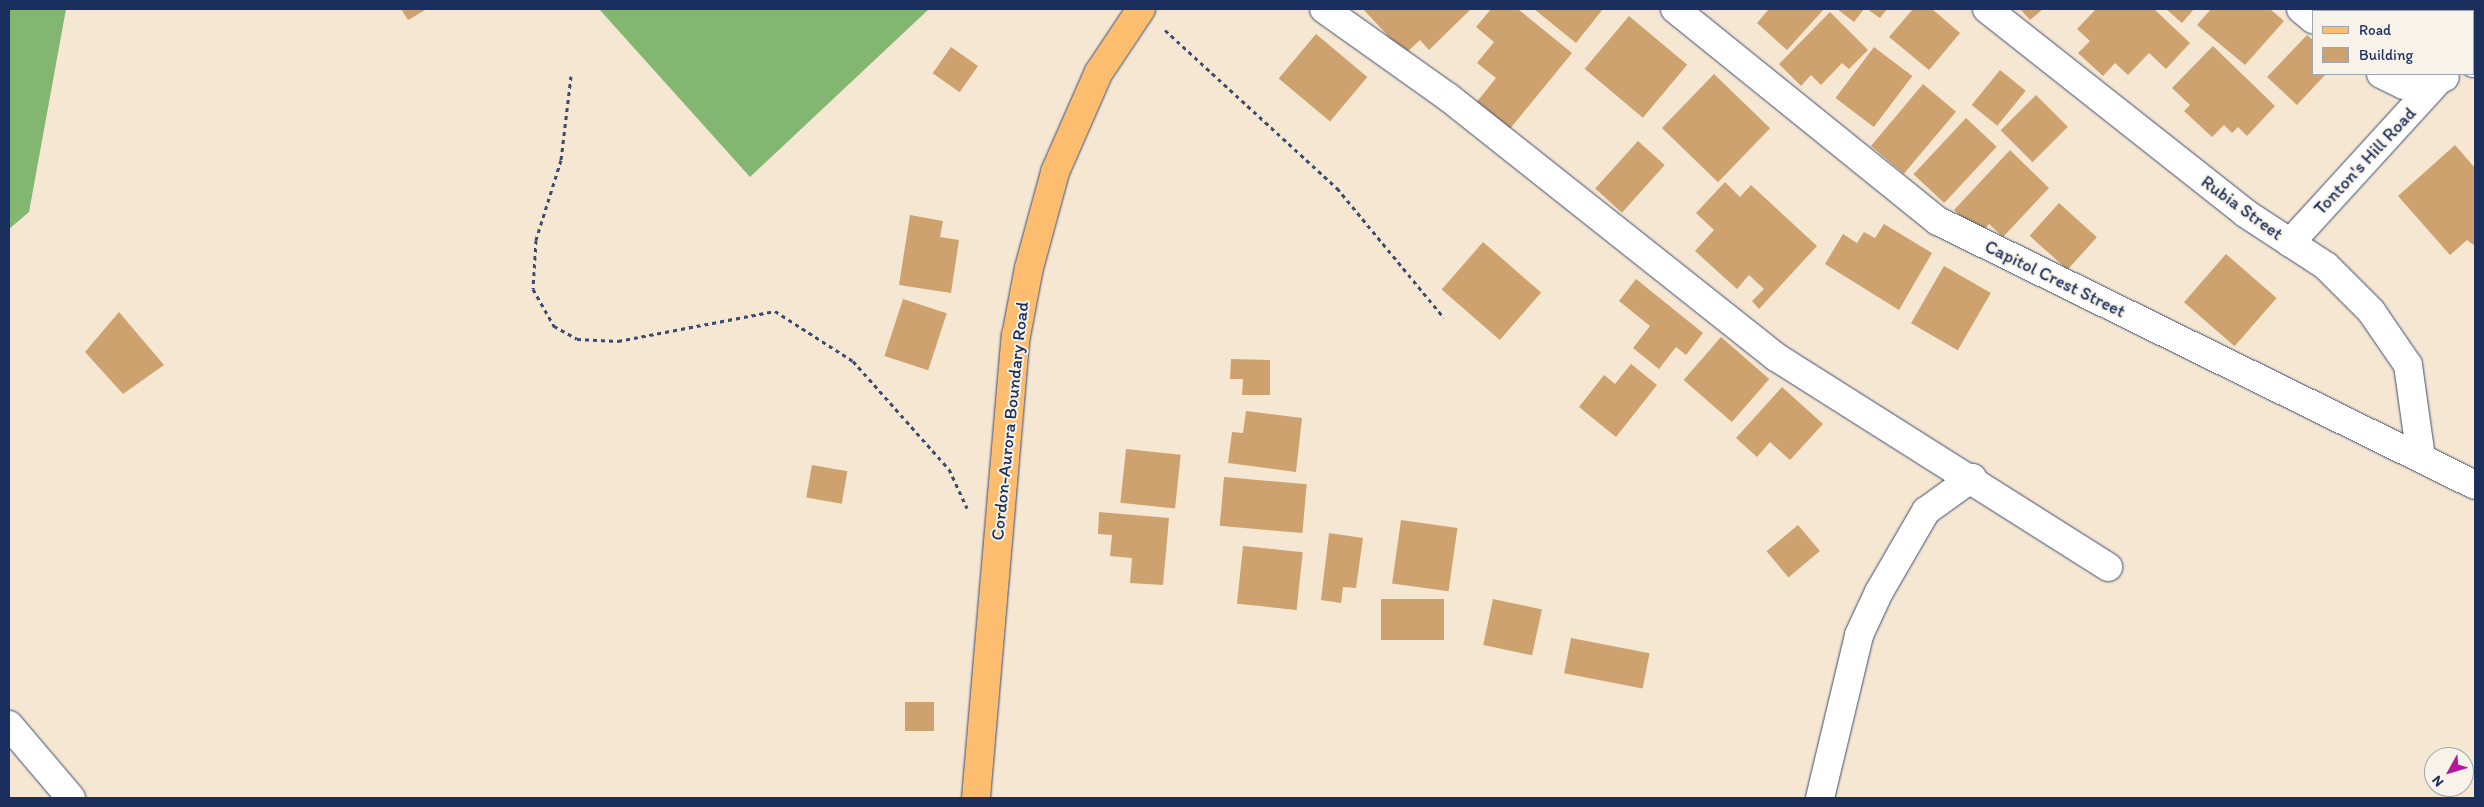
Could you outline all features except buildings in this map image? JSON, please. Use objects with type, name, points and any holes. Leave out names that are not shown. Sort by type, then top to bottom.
[{"type":"main road","name":"Cordon-Aurora Boundary Road","points":[[976,798],[1016,336],[1028,268],[1055,172],[1099,72],[1149,16]]},
{"type":"street","points":[[1324,9],[1448,97],[1776,357],[1972,478],[2108,567]]},
{"type":"street","name":"Capitol Crest Street","points":[[1675,9],[1938,221],[2475,485]]},
{"type":"street","name":"Rubia Street","points":[[1987,9],[2245,213],[2326,266],[2371,311],[2408,365],[2421,457]]},
{"type":"street","points":[[2301,9],[2312,18]]},
{"type":"street","points":[[2383,75],[2404,85],[2445,77]]},
{"type":"street","name":"Tonton's Hill Road","points":[[2290,243],[2445,77]]},
{"type":"street","points":[[1820,798],[1859,635],[1879,592],[1926,511],[1972,478]]},
{"type":"street","points":[[9,725],[71,798]]},
{"type":"path","points":[[1149,16],[1337,188],[1444,318]]},
{"type":"path","points":[[571,76],[561,160],[536,240],[533,289],[554,326],[577,339],[618,341],[775,311],[853,361],[948,469],[970,512]]},
{"type":"green space","points":[[9,9],[66,9],[29,212],[9,229]]},
{"type":"green space","points":[[599,9],[929,9],[750,177]]}]
